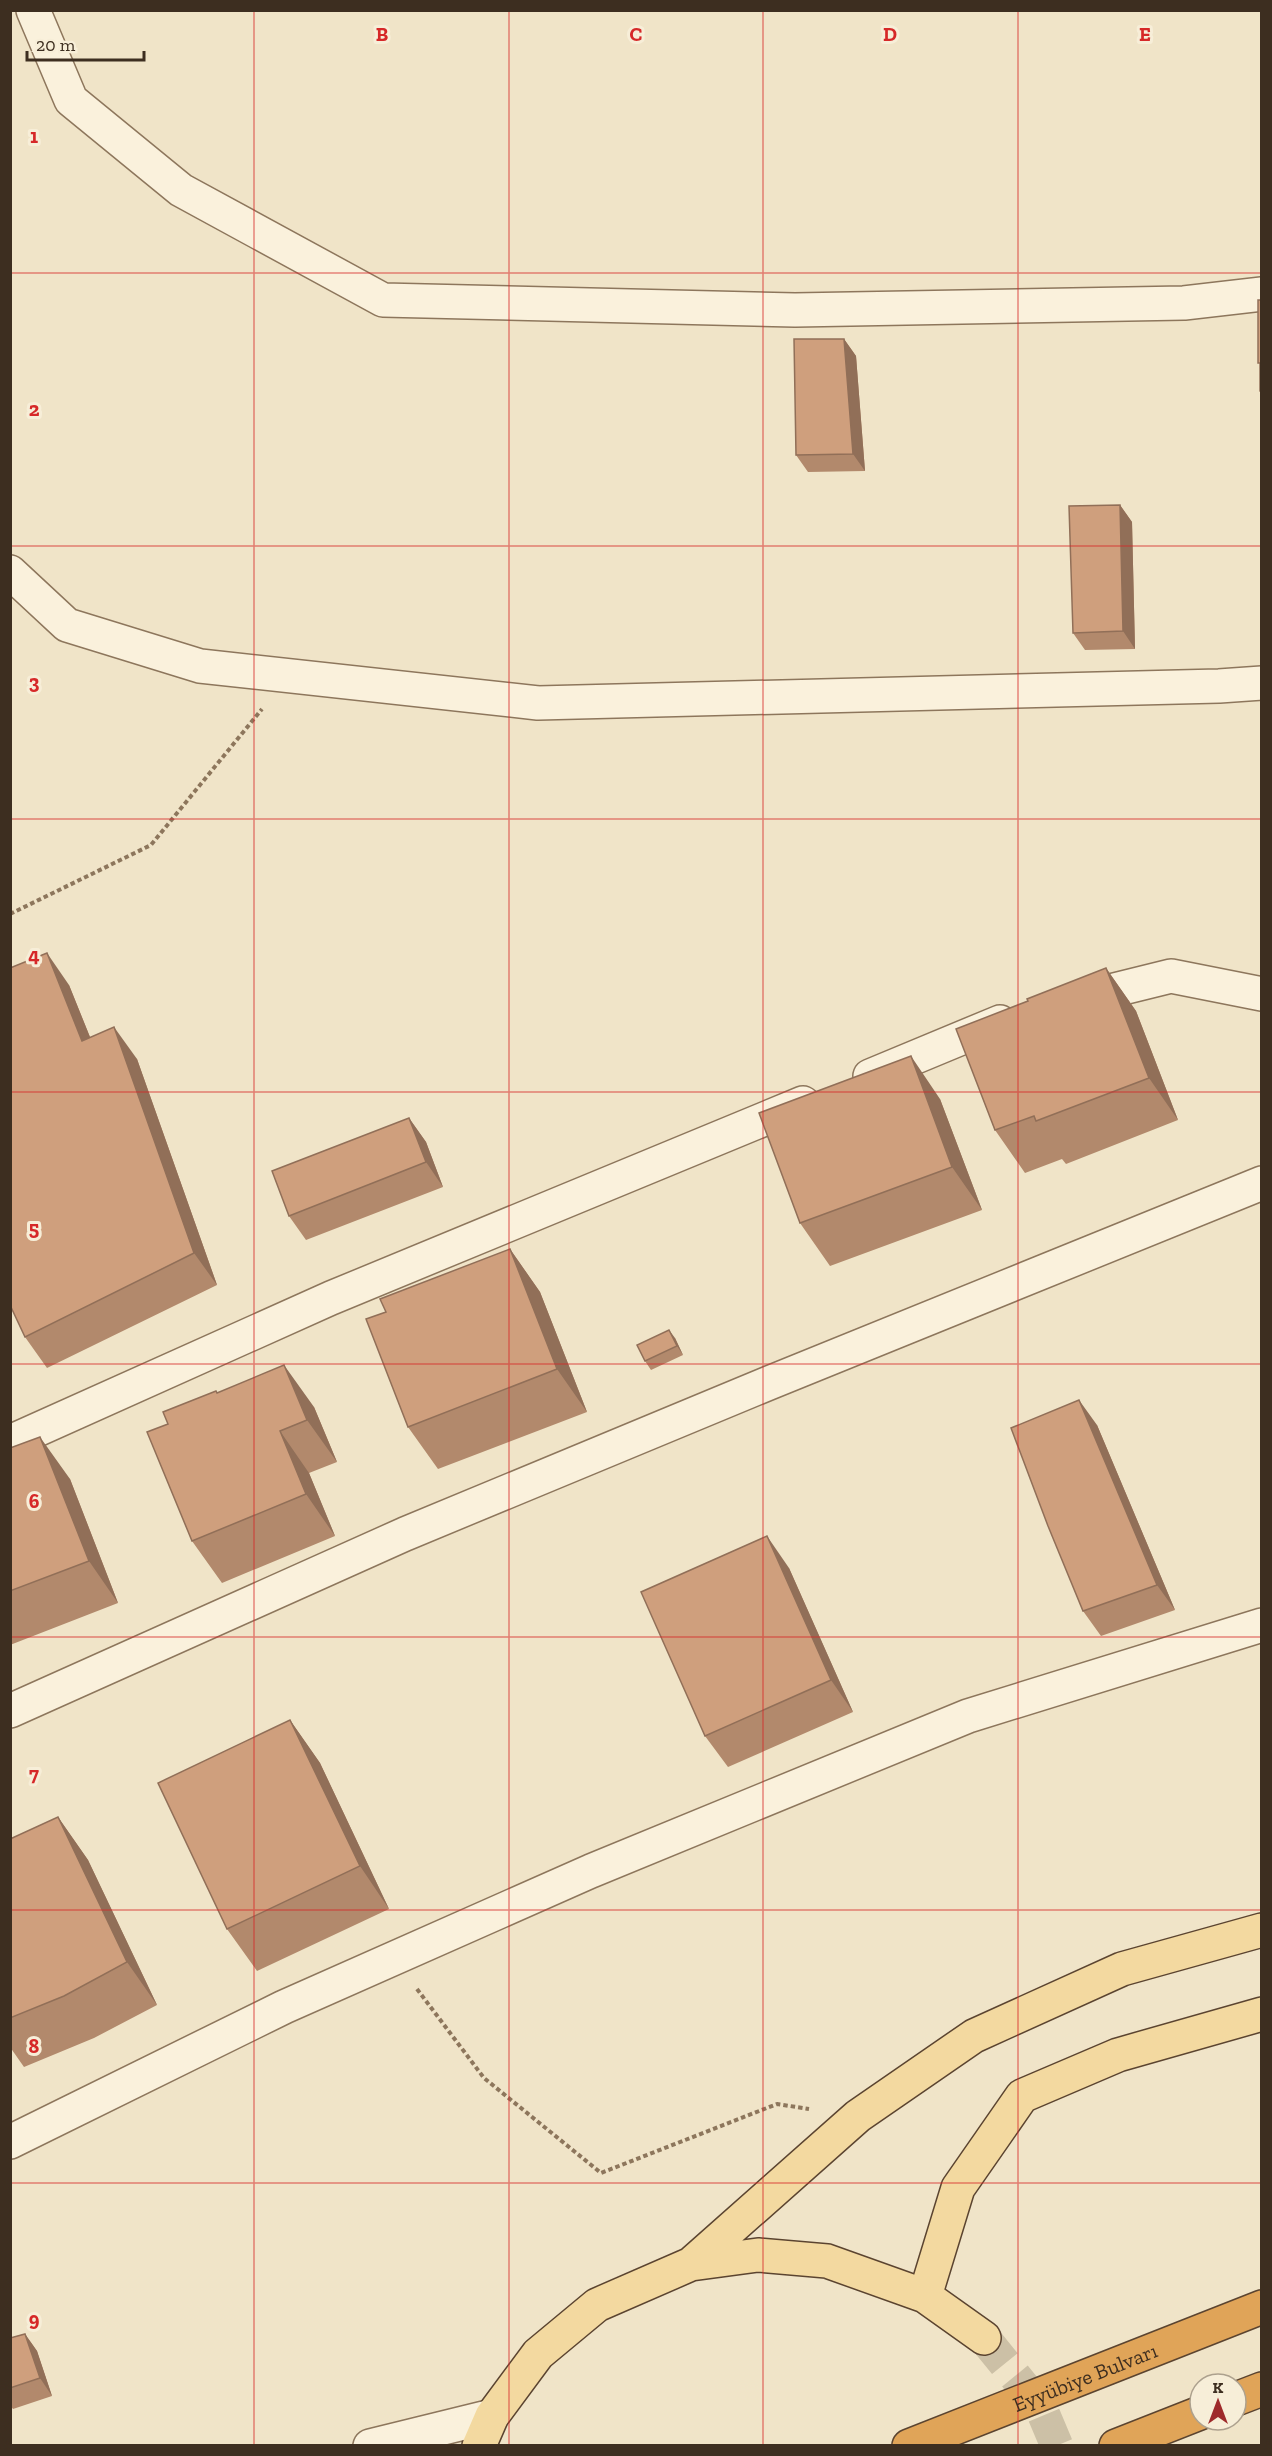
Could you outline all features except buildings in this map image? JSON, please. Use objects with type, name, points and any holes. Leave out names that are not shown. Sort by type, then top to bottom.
[{"type":"highway","name":"Eyyübiye Bulvarı","points":[[909,2445],[1262,2307]]},
{"type":"highway","points":[[1116,2445],[1188,2418]]},
{"type":"main road","points":[[691,2264],[858,2116],[974,2036],[1122,1969],[1262,1930]]},
{"type":"main road","points":[[925,2296],[958,2188],[1022,2096],[1118,2055],[1262,2014]]},
{"type":"main road","points":[[479,2445],[492,2416],[538,2354],[597,2305],[691,2264],[758,2255],[827,2261],[925,2296],[984,2338]]},
{"type":"street","points":[[33,10],[71,100],[181,190],[382,300],[795,310],[1184,303],[1262,294]]},
{"type":"street","points":[[10,572],[67,624],[200,666],[538,703],[1219,686],[1262,683]]},
{"type":"street","points":[[10,1442],[331,1298],[839,1088],[1043,1008],[1171,976],[1262,993]]},
{"type":"street","points":[[10,1711],[416,1529],[1262,1183]]},
{"type":"street","points":[[10,2142],[284,2007],[591,1871],[968,1716],[1262,1624]]},
{"type":"street","points":[[370,2445],[492,2416]]},
{"type":"path","points":[[10,914],[151,845],[288,676]]},
{"type":"path","points":[[394,1958],[484,2078],[601,2173],[777,2104],[858,2116]]},
{"type":"tunnel","points":[[984,2338],[1041,2408],[1057,2446]]}]
